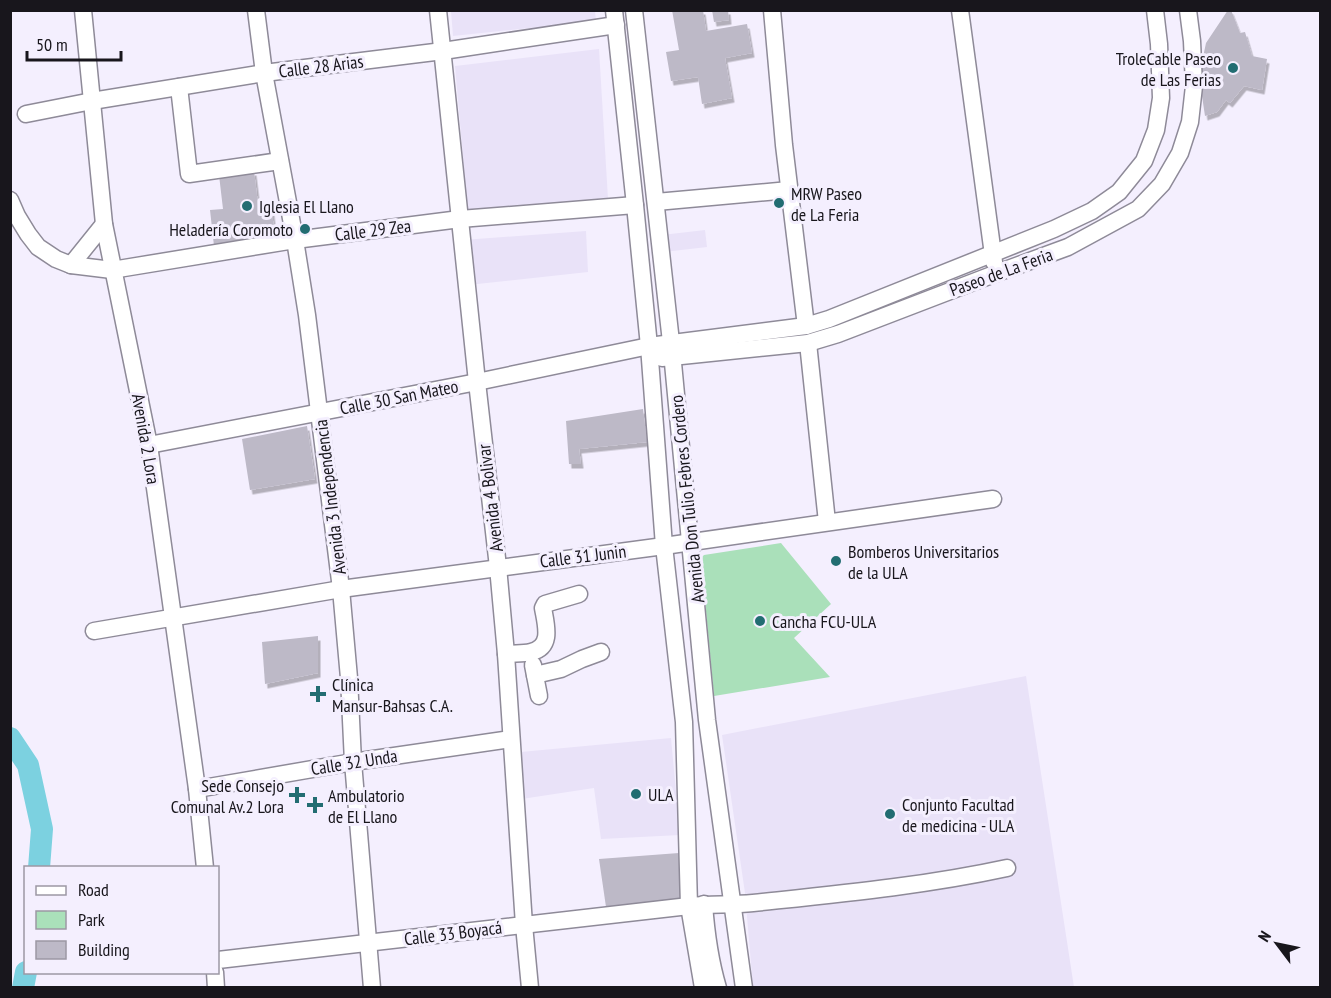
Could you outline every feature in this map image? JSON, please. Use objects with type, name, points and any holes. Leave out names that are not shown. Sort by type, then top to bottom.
[{"type":"street","name":"Avenida 2 Lora","points":[[83,10],[104,224],[149,445],[197,789],[205,866]]},
{"type":"street","name":"Avenida 3 Independencia","points":[[256,10],[264,73],[307,315],[320,412],[341,589],[372,987]]},
{"type":"street","name":"Avenida 4 Bolivar","points":[[438,10],[498,567],[530,987]]},
{"type":"street","name":"Avenida Don Tulio Febres Cordero","points":[[634,10],[672,349],[707,720],[744,987]]},
{"type":"street","points":[[672,349],[806,326],[789,190],[772,10]]},
{"type":"street","points":[[960,10],[992,254],[997,273]]},
{"type":"street","name":"Paseo de La Feria","points":[[806,326],[992,254],[1092,211],[1119,192],[1144,161],[1156,130],[1161,98],[1155,10]]},
{"type":"street","name":"Paseo de La Feria","points":[[672,349],[807,343],[838,334],[1068,247],[1138,209],[1162,184],[1180,153],[1190,122],[1194,86],[1188,10]]},
{"type":"street","name":"Calle 28 Arias","points":[[26,114],[264,73],[443,51],[615,18]]},
{"type":"street","name":"Avenida Don Tulio Febres Cordero","points":[[615,18],[649,353],[664,546],[684,722],[703,987]]},
{"type":"street","points":[[179,87],[189,174],[280,161]]},
{"type":"street","points":[[656,202],[789,190]]},
{"type":"street","points":[[10,200],[17,216],[38,247],[56,259],[71,265],[104,224]]},
{"type":"street","name":"Calle 29 Zea","points":[[71,265],[112,270],[295,240],[460,219],[635,205]]},
{"type":"street","points":[[807,343],[827,522]]},
{"type":"street","name":"Calle 30 San Mateo","points":[[149,445],[477,382],[672,349]]},
{"type":"street","name":"Calle 31 Junin","points":[[94,631],[341,589],[993,499]]},
{"type":"street","points":[[506,654],[531,652],[545,644],[547,636],[543,608],[545,604],[579,594]]},
{"type":"street","points":[[531,652],[539,696]]},
{"type":"street","points":[[535,675],[561,669],[601,652]]},
{"type":"street","name":"Calle 32 Unda","points":[[197,789],[353,762],[512,739]]},
{"type":"street","name":"Calle 33 Boyacá","points":[[219,960],[697,905],[750,903],[860,891],[935,882],[1007,868]]},
{"type":"street","points":[[697,905],[705,925],[718,987]]},
{"type":"shaded area","points":[[451,11],[595,11],[596,21],[453,36]]},
{"type":"shaded area","points":[[599,49],[608,199],[468,214],[455,66]]},
{"type":"shaded area","points":[[705,230],[707,247],[664,252],[662,235]]},
{"type":"shaded area","points":[[586,231],[588,272],[468,285],[463,240]]},
{"type":"shaded area","name":"Conjunto Facultad de medicina - ULA","points":[[1026,676],[1074,987],[753,987],[745,893],[722,735]]},
{"type":"shaded area","name":"ULA","points":[[671,738],[680,835],[601,839],[594,788],[515,800],[510,753]]},
{"type":"green space","name":"Cancha FCU-ULA","points":[[781,543],[831,604],[794,638],[830,677],[714,696],[701,558],[704,555]]},
{"type":"building","points":[[672,10],[703,10],[706,31],[747,24],[752,53],[725,58],[732,98],[702,104],[698,77],[671,81],[666,52],[679,50]]},
{"type":"building","points":[[712,10],[728,10],[729,20],[714,22]]},
{"type":"building","name":"TroleCable Paseo de Las Ferias","points":[[1228,10],[1231,10],[1240,33],[1245,32],[1252,56],[1267,59],[1262,90],[1244,86],[1230,103],[1226,100],[1217,112],[1205,116],[1199,76],[1206,43]]},
{"type":"building","name":"Iglesia El Llano","points":[[254,171],[258,204],[271,202],[275,239],[214,246],[210,210],[223,209],[219,175]]},
{"type":"building","points":[[643,409],[647,442],[579,449],[581,464],[569,464],[566,421]]},
{"type":"building","points":[[307,426],[315,479],[250,490],[242,439]]},
{"type":"building","points":[[318,636],[318,673],[265,684],[262,642]]},
{"type":"building","points":[[679,853],[684,903],[606,907],[599,859]]},
{"type":"waterway","points":[[10,738],[28,765],[42,829],[39,866]]},
{"type":"waterway","points":[[23,988],[26,974]]},
{"type":"place","name":"TroleCable Paseo de Las Ferias","points":[[1233,68]]},
{"type":"place","name":"MRW Paseo de La Feria","points":[[779,203]]},
{"type":"place","name":"Iglesia El Llano","points":[[247,206]]},
{"type":"place","name":"Heladería Coromoto","points":[[305,229]]},
{"type":"place","name":"Bomberos Universitarios de la ULA","points":[[836,561]]},
{"type":"place","name":"Cancha FCU-ULA","points":[[760,621]]},
{"type":"place","name":"Clínica Mansur-Bahsas C.A.","points":[[318,694]]},
{"type":"place","name":"ULA","points":[[636,794]]},
{"type":"place","name":"Sede Consejo Comunal Av.2 Lora","points":[[297,795]]},
{"type":"place","name":"Ambulatorio de El Llano","points":[[315,805]]},
{"type":"place","name":"Conjunto Facultad de medicina - ULA","points":[[890,814]]}]
